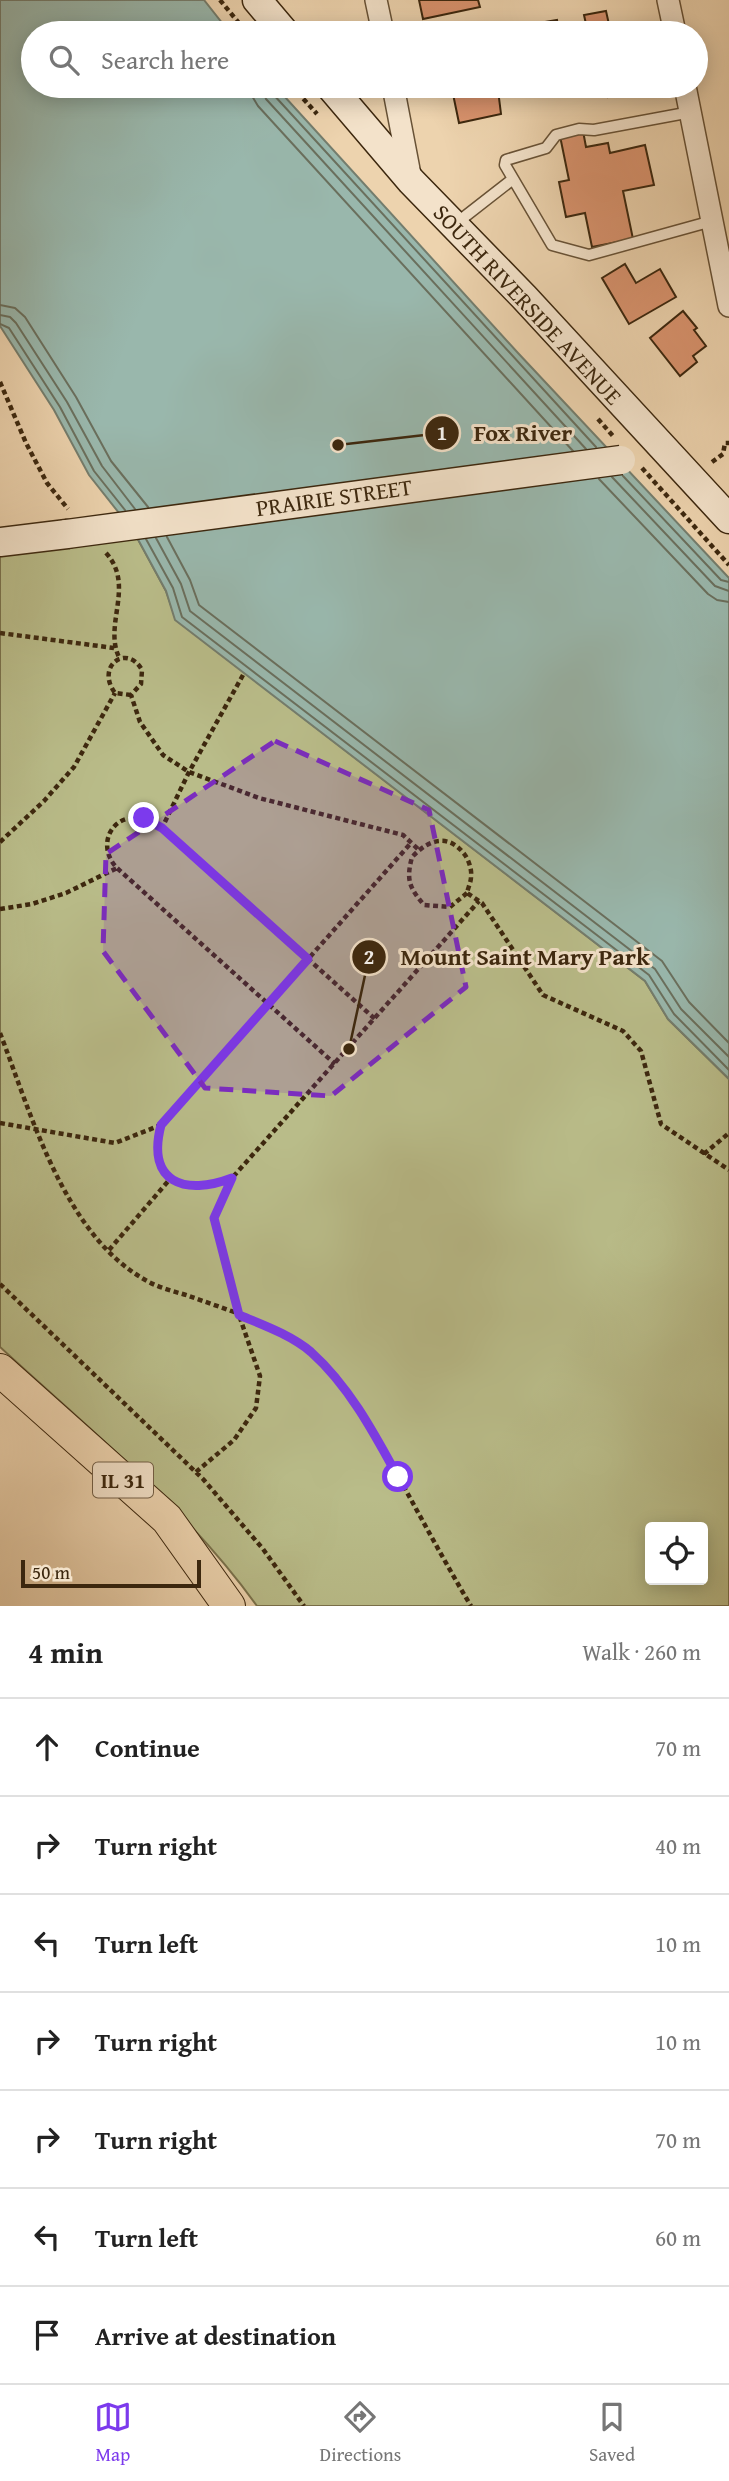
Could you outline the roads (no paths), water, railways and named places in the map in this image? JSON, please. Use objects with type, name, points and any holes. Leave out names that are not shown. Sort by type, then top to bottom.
[{"type":"main road","name":"IL 31","points":[[0,1370],[167,1519],[229,1606]]},
{"type":"street","points":[[257,0],[275,21]]},
{"type":"street","points":[[376,0],[380,21]]},
{"type":"street","points":[[668,0],[672,21]]},
{"type":"street","name":"SOUTH RIVERSIDE AVENUE","points":[[340,98],[411,181],[524,296],[729,519]]},
{"type":"street","points":[[395,98],[411,181]]},
{"type":"street","points":[[688,98],[729,306]]},
{"type":"street","name":"PRAIRIE STREET","points":[[0,542],[669,454]]},
{"type":"lane","points":[[691,112],[556,135],[546,148],[506,160],[505,165],[552,245],[589,255],[712,220]]},
{"type":"lane","points":[[454,225],[513,179]]},
{"type":"water","points":[[0,0],[204,0],[221,21],[21,21],[21,98],[286,98],[518,353],[729,578],[729,1079],[668,1019],[645,981],[175,620],[166,591],[134,532],[89,475],[54,410],[0,326]]},
{"type":"place","name":"Fox River","points":[[338,445]]},
{"type":"place","name":"Mount Saint Mary Park","points":[[349,1049]]}]
